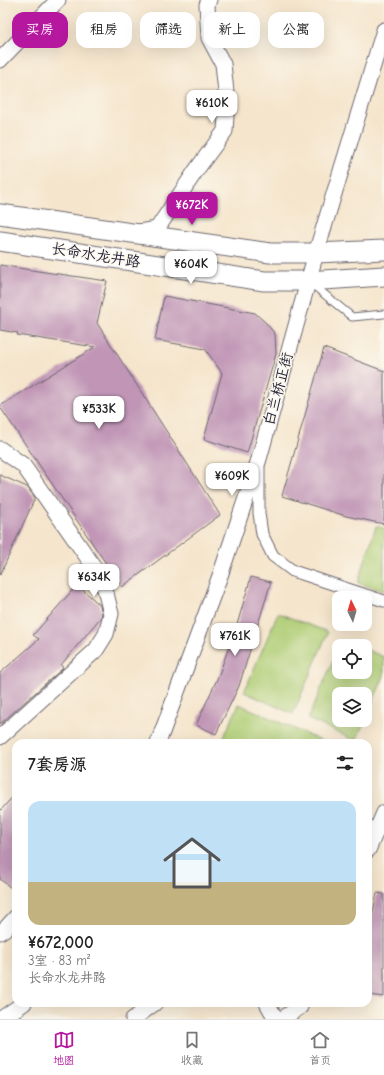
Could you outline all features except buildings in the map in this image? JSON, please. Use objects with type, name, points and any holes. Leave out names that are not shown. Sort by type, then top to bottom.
[{"type":"street","points":[[0,60],[58,0]]},
{"type":"street","points":[[130,233],[158,229],[197,169],[225,131],[227,101],[223,64],[209,38],[207,5],[209,0]]},
{"type":"street","name":"白兰桥正街","points":[[159,739],[221,573],[259,459],[316,253],[384,30]]},
{"type":"street","name":"长命水龙井路","points":[[0,214],[270,253],[316,253],[384,250]]},
{"type":"street","name":"长命水龙井路","points":[[0,241],[264,281],[308,281],[384,276]]},
{"type":"street","points":[[0,449],[23,465],[92,564],[106,589],[111,614],[106,634],[96,650],[0,737]]},
{"type":"street","points":[[259,459],[259,513],[262,534],[273,556],[293,571],[384,601]]},
{"type":"street","points":[[372,841],[384,813]]},
{"type":"street","points":[[0,932],[12,921]]},
{"type":"street","points":[[1,1019],[18,1007]]},
{"type":"street","points":[[133,1019],[150,1007]]},
{"type":"street","points":[[269,1007],[276,1019]]},
{"type":"street","points":[[282,1019],[300,1007]]},
{"type":"lane","points":[[308,281],[352,317],[384,314]]},
{"type":"green space","points":[[376,526],[384,528],[384,591],[358,583]]},
{"type":"green space","points":[[278,613],[328,632],[293,714],[244,692]]},
{"type":"green space","points":[[372,652],[384,657],[384,676],[372,704],[372,687],[332,687],[332,727],[362,727],[357,739],[352,739],[308,719],[332,663],[332,679],[372,679]]},
{"type":"green space","points":[[239,704],[317,739],[223,739]]}]
